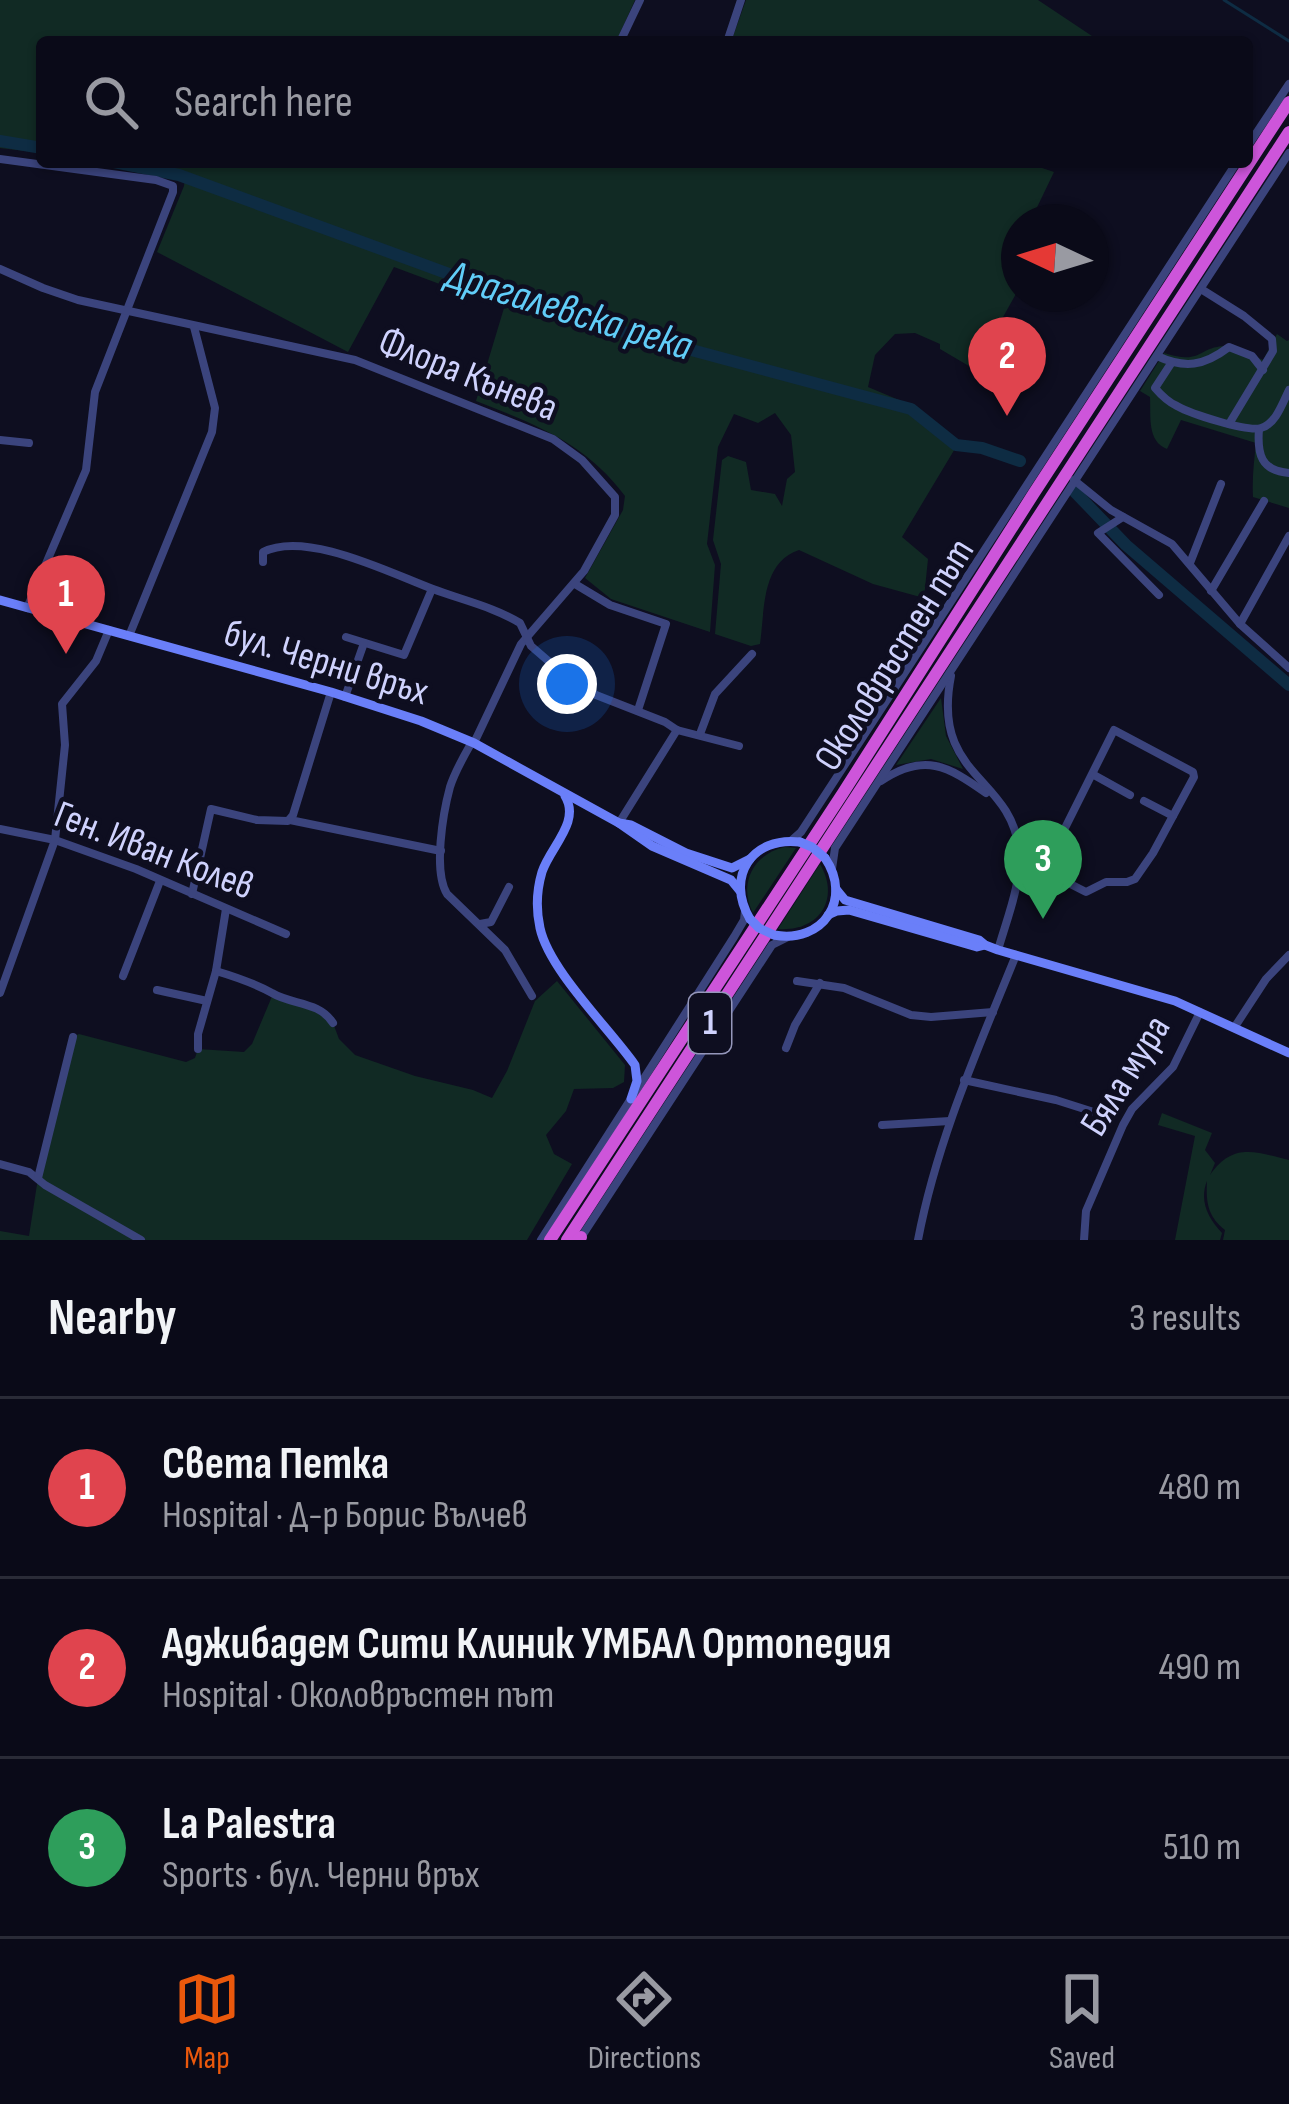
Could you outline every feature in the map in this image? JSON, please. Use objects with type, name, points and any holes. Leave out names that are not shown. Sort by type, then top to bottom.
[{"type":"highway","name":"Околовръстен път","points":[[1253,157],[1289,102]]},
{"type":"highway","name":"Околовръстен път","points":[[576,1239],[1289,132]]},
{"type":"highway","name":"Околовръстен път","points":[[550,1240],[1246,168]]},
{"type":"highway","points":[[1074,480],[1099,423]]},
{"type":"highway","points":[[1000,528],[1034,493]]},
{"type":"highway","points":[[972,590],[987,548]]},
{"type":"highway","points":[[983,603],[1017,567]]},
{"type":"highway","points":[[586,1184],[594,1159]]},
{"type":"main road","name":"бул. Черни връх","points":[[0,600],[421,721],[473,742],[666,854],[731,880],[740,891]]},
{"type":"main road","points":[[557,788],[569,802],[571,813],[542,871],[539,925],[556,964],[635,1065],[632,1099]]},
{"type":"main road","name":"бул. Черни връх","points":[[619,823],[728,868],[750,860]]},
{"type":"main road","points":[[828,916],[836,889],[832,871],[812,847],[795,842],[767,845],[750,860],[740,891],[747,914],[774,935],[812,931],[837,910],[849,910],[977,947],[985,945]]},
{"type":"main road","points":[[836,889],[845,899],[998,950],[1175,1001],[1289,1053]]},
{"type":"street","points":[[623,36],[640,0]]},
{"type":"street","points":[[729,36],[741,0]]},
{"type":"street","points":[[1253,138],[1289,84]]},
{"type":"street","name":"Околовръстен път","points":[[832,871],[833,851],[1289,153]]},
{"type":"street","points":[[0,159],[36,164]]},
{"type":"street","points":[[27,608],[86,470],[95,392],[173,186],[67,168]]},
{"type":"street","name":"Околовръстен път","points":[[795,842],[1234,168]]},
{"type":"street","name":"Флора Кънева","points":[[0,268],[59,295],[355,360],[525,427],[569,450],[616,497],[614,518],[574,584],[527,635],[450,788],[441,851]]},
{"type":"street","points":[[1201,289],[1272,339],[1273,351],[1229,424]]},
{"type":"street","points":[[129,636],[212,432],[214,408],[194,327]]},
{"type":"street","points":[[1157,356],[1196,365],[1229,347],[1252,356],[1263,370]]},
{"type":"street","points":[[1172,362],[1155,388],[1162,397],[1229,424],[1259,429],[1275,418],[1289,390]]},
{"type":"street","points":[[1259,429],[1264,464],[1275,472],[1289,473]]},
{"type":"street","points":[[0,440],[29,443]]},
{"type":"street","points":[[1074,480],[1123,517],[1172,544],[1240,624],[1289,668]]},
{"type":"street","points":[[1190,565],[1221,484]]},
{"type":"street","points":[[1211,591],[1264,500]]},
{"type":"street","points":[[1123,517],[1098,533],[1159,595]]},
{"type":"street","points":[[1240,624],[1289,536]]},
{"type":"street","points":[[262,562],[264,550],[288,546],[319,550],[514,619],[524,626],[531,646],[568,678],[677,730],[740,746]]},
{"type":"street","points":[[574,584],[610,604],[666,624],[638,710]]},
{"type":"street","points":[[346,637],[404,656],[432,589]]},
{"type":"street","points":[[0,993],[55,840],[65,745],[62,704],[96,661],[109,631]]},
{"type":"street","points":[[345,697],[364,643]]},
{"type":"street","points":[[700,734],[715,694],[752,654]]},
{"type":"street","points":[[953,668],[947,710],[951,737],[963,761],[1012,824],[1018,847],[1019,871],[998,950]]},
{"type":"street","points":[[289,820],[298,806],[331,692]]},
{"type":"street","points":[[619,823],[677,730]]},
{"type":"street","points":[[1019,871],[1037,867],[1060,838],[1114,730],[1193,772],[1135,879],[1080,891],[1037,867]]},
{"type":"street","points":[[876,784],[907,767],[931,765],[953,770],[997,801]]},
{"type":"street","points":[[1094,775],[1130,795]]},
{"type":"street","points":[[1144,801],[1173,816]]},
{"type":"street","points":[[192,894],[212,809],[441,851],[443,889],[505,950],[532,995]]},
{"type":"street","name":"Ген. Иван Колев","points":[[0,829],[55,840],[136,869],[286,934]]},
{"type":"street","points":[[122,976],[160,881]]},
{"type":"street","points":[[478,924],[491,922],[509,887]]},
{"type":"street","points":[[198,1049],[226,909]]},
{"type":"street","points":[[541,1240],[747,914]]},
{"type":"street","name":"Околовръстен път","points":[[576,1239],[772,944],[788,937]]},
{"type":"street","points":[[918,1240],[950,1120],[1016,955]]},
{"type":"street","points":[[1234,1028],[1265,979],[1289,955]]},
{"type":"street","points":[[216,971],[323,1011],[333,1023]]},
{"type":"street","points":[[797,981],[844,988],[911,1016],[993,1012]]},
{"type":"street","points":[[786,1048],[820,983]]},
{"type":"street","points":[[157,991],[207,1001]]},
{"type":"street","name":"Бяла мура","points":[[1084,1240],[1086,1211],[1123,1124],[1172,1066],[1200,1012]]},
{"type":"street","points":[[38,1178],[74,1037]]},
{"type":"street","points":[[964,1080],[1100,1114]]},
{"type":"street","points":[[882,1125],[950,1120]]},
{"type":"street","points":[[0,1164],[28,1172],[141,1240]]},
{"type":"green space","points":[[0,0],[635,0],[619,36],[36,36],[36,152],[0,148]]},
{"type":"green space","points":[[746,0],[1038,0],[1092,36],[733,36]]},
{"type":"green space","points":[[155,168],[1042,168],[1054,172],[1039,204],[1001,204],[1001,312],[1006,312],[974,369],[940,349],[940,344],[915,333],[895,334],[875,355],[868,387],[918,408],[959,442],[902,537],[928,559],[924,598],[873,584],[799,550],[787,556],[771,576],[760,644],[751,646],[715,634],[721,564],[713,540],[722,460],[728,456],[746,462],[751,490],[775,494],[782,506],[787,479],[795,472],[791,435],[775,413],[758,423],[734,414],[718,447],[707,544],[715,565],[710,632],[611,599],[585,578],[623,510],[625,496],[576,449],[539,427],[476,401],[504,308],[394,267],[348,352],[157,252],[186,172]]},
{"type":"green space","points":[[1277,334],[1289,340],[1289,508],[1253,497],[1256,443],[1181,420],[1167,449],[1153,434],[1150,397],[1140,391],[1164,353],[1193,357],[1229,346],[1263,360]]},
{"type":"green space","points":[[941,698],[946,736],[963,769],[931,759],[896,765]]},
{"type":"green space","points":[[785,847],[796,848],[753,913],[747,891],[751,872],[764,856]]},
{"type":"green space","points":[[820,864],[828,890],[822,911],[804,925],[778,929]]},
{"type":"green space","points":[[557,981],[625,1065],[624,1082],[613,1088],[574,1089],[566,1111],[546,1135],[554,1154],[572,1164],[527,1240],[0,1240],[0,1231],[29,1236],[38,1178],[73,1037],[79,1034],[186,1062],[195,1058],[198,1049],[244,1052],[273,994],[307,1004],[333,1023],[339,1039],[355,1055],[492,1098],[535,1001]]},
{"type":"green space","points":[[1162,1113],[1212,1133],[1205,1150],[1215,1163],[1210,1175],[1227,1158],[1245,1152],[1289,1160],[1289,1240],[1223,1240],[1225,1230],[1209,1208],[1207,1181],[1205,1202],[1209,1215],[1222,1233],[1220,1240],[1175,1240],[1195,1136],[1158,1125]]},
{"type":"waterway","points":[[1224,0],[1289,41]]},
{"type":"waterway","name":"Драгалевска река","points":[[0,141],[36,147]]},
{"type":"waterway","name":"Драгалевска река","points":[[144,168],[179,175],[561,315],[911,409],[956,445],[1020,461]]},
{"type":"waterway","name":"Драгалевска река","points":[[1075,492],[1126,545],[1289,685]]},
{"type":"place","name":"Аджибадем Сити Клиник УМБАЛ Ортопедия","points":[[1007,416]]},
{"type":"place","name":"Света Петка","points":[[66,654]]},
{"type":"place","name":"La Palestra","points":[[1043,919]]}]
